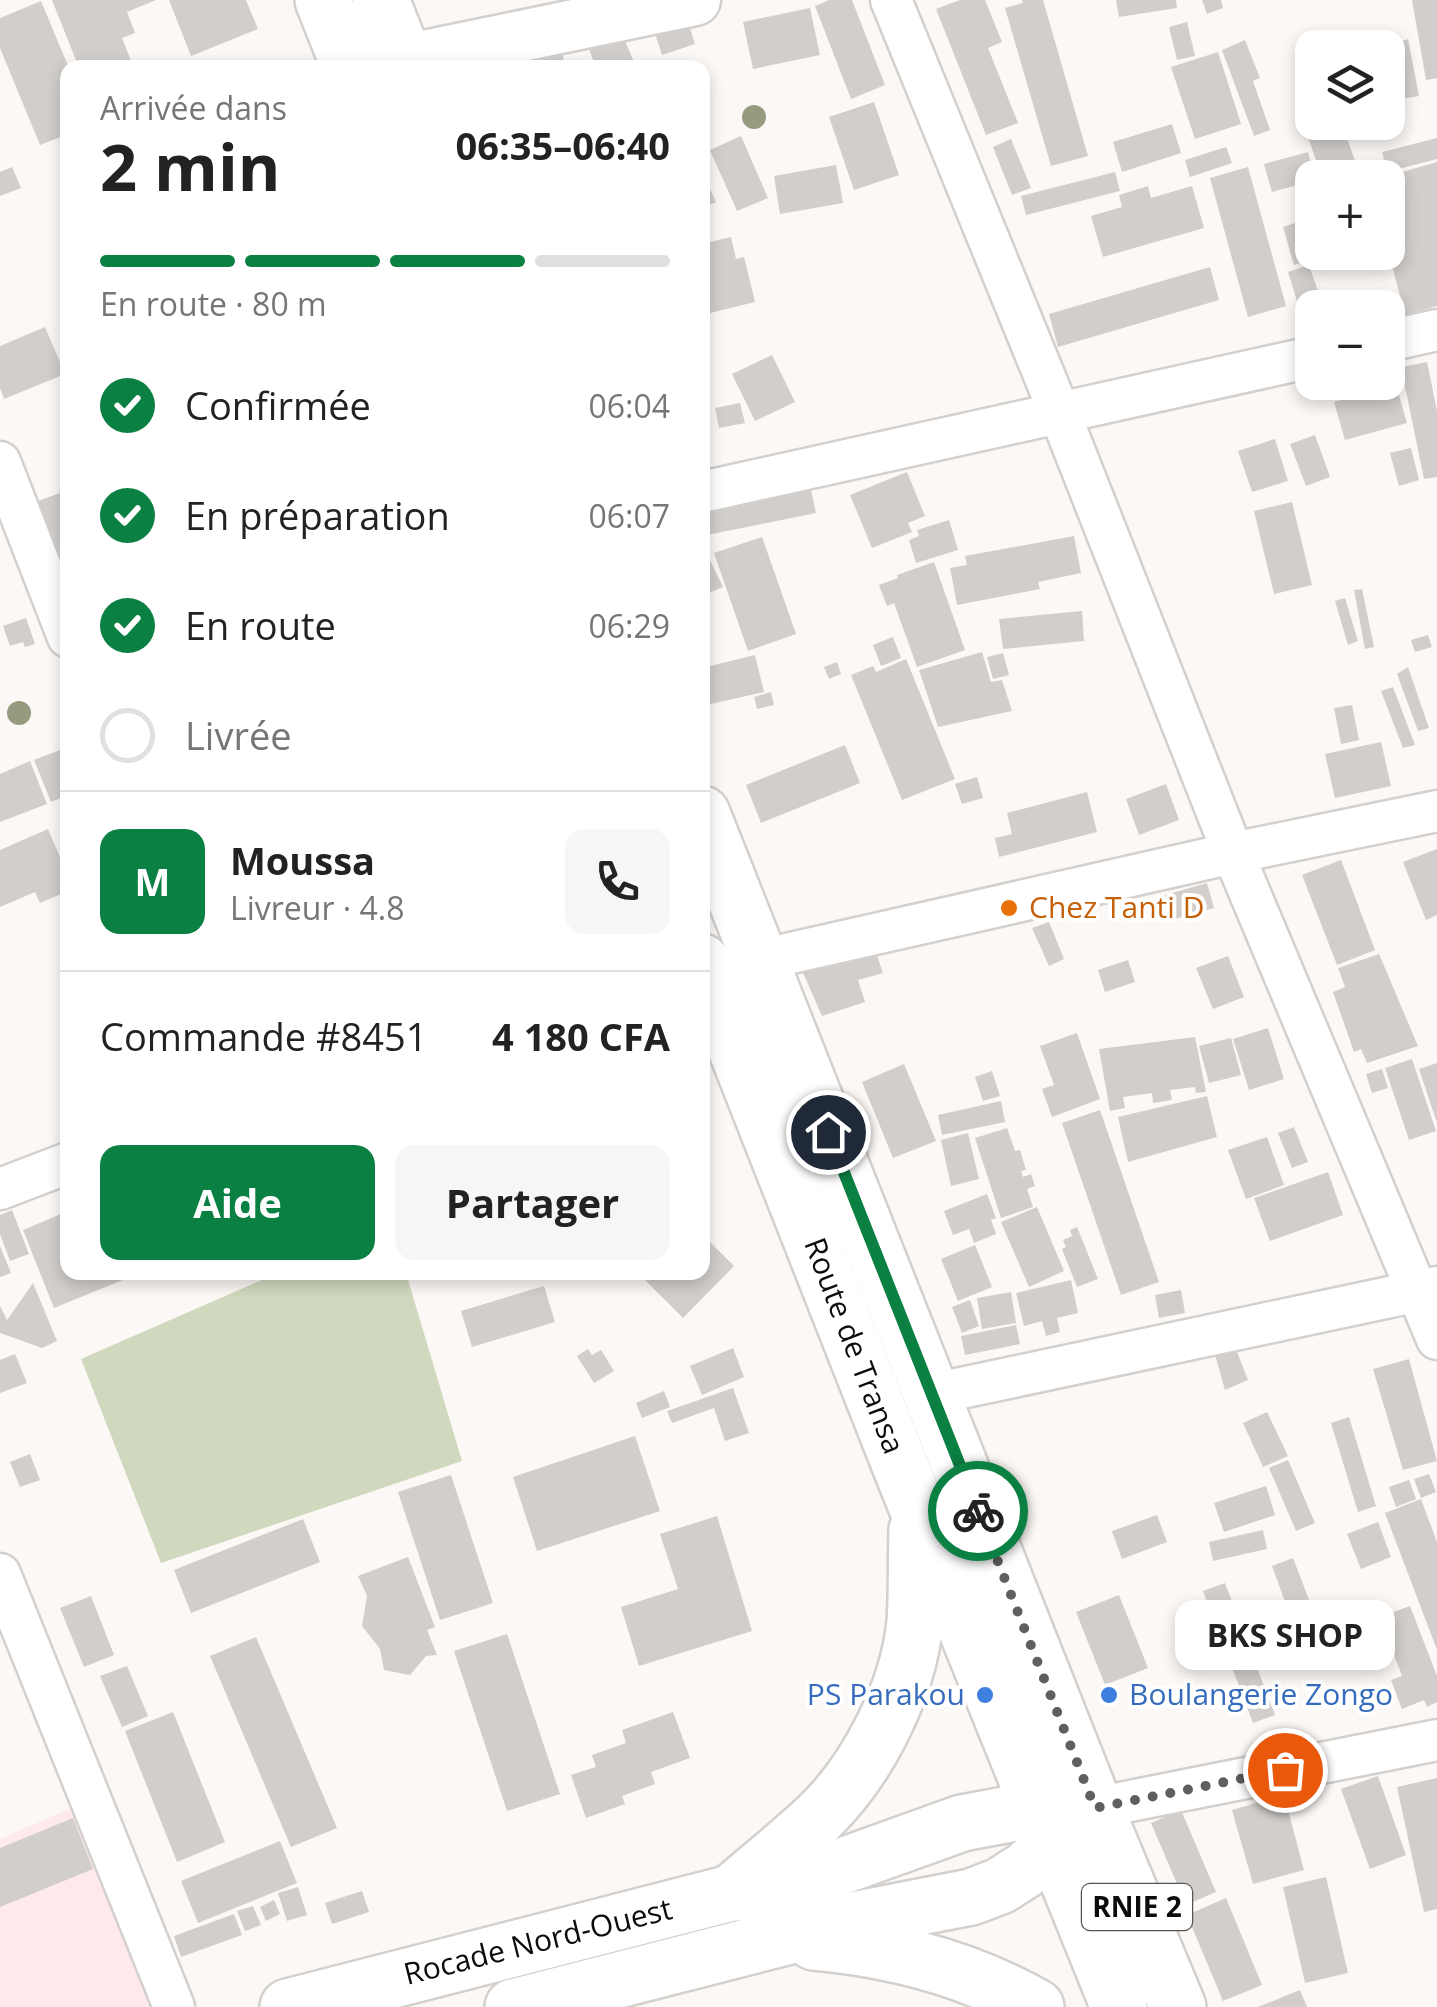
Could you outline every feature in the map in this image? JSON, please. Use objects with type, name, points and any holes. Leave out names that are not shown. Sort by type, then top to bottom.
[{"type":"main road","points":[[323,0],[347,60]]},
{"type":"main road","points":[[381,0],[404,60]]},
{"type":"main road","name":"Route de Transa","points":[[710,834],[1095,1808],[1178,2007]]},
{"type":"main road","name":"Route de Transa","points":[[710,982],[1119,2007]]},
{"type":"main road","points":[[731,1893],[844,1789],[883,1724],[898,1690],[914,1623],[917,1507]]},
{"type":"main road","name":"Rocade Nord-Ouest","points":[[513,2007],[781,1939],[971,1897],[1000,1886],[1045,1828],[1095,1808]]},
{"type":"main road","name":"Rocade Nord-Ouest","points":[[288,2007],[731,1893],[770,1892],[948,1827],[1000,1814],[1045,1828]]},
{"type":"main road","points":[[781,1939],[853,1945],[964,1972],[1036,2007]]},
{"type":"street","points":[[424,60],[695,0]]},
{"type":"street","points":[[892,0],[1233,854],[1427,1289],[1437,1339]]},
{"type":"street","points":[[1405,337],[1437,330]]},
{"type":"street","points":[[710,490],[1295,361]]},
{"type":"street","points":[[0,462],[60,616]]},
{"type":"street","points":[[760,960],[1437,811]]},
{"type":"street","points":[[0,1190],[60,1166]]},
{"type":"street","points":[[933,1394],[1427,1289]]},
{"type":"street","points":[[0,1574],[174,2007]]},
{"type":"street","points":[[1095,1808],[1437,1740]]},
{"type":"shaded area","points":[[74,1807],[160,2007],[0,2007],[0,1839]]},
{"type":"green space","points":[[262,1280],[408,1280],[462,1461],[161,1563],[81,1359]]},
{"type":"building","points":[[52,0],[156,0],[127,12],[135,33],[122,38],[131,60],[76,60]]},
{"type":"building","points":[[169,0],[246,0],[258,29],[191,56]]},
{"type":"building","points":[[829,0],[852,0],[885,85],[851,99],[815,6]]},
{"type":"building","points":[[960,0],[985,0],[1002,42],[988,48],[1018,123],[986,135],[936,9]]},
{"type":"building","points":[[1022,0],[1043,0],[1088,156],[1051,166],[1005,8],[1023,3]]},
{"type":"building","points":[[1116,0],[1176,0],[1177,8],[1119,17]]},
{"type":"building","points":[[1202,0],[1221,0],[1223,8],[1207,14]]},
{"type":"building","points":[[1412,0],[1437,0],[1437,78],[1426,80]]},
{"type":"building","points":[[41,1],[66,60],[60,60],[60,137],[40,145],[0,48],[0,18]]},
{"type":"building","points":[[810,8],[820,55],[753,69],[743,22]]},
{"type":"building","points":[[1187,22],[1195,56],[1177,60],[1169,27]]},
{"type":"building","points":[[689,25],[695,44],[662,55],[656,36]]},
{"type":"building","points":[[623,36],[633,60],[593,60],[589,49]]},
{"type":"building","points":[[1408,39],[1419,96],[1405,98]]},
{"type":"building","points":[[1245,40],[1260,78],[1253,81],[1270,130],[1254,136],[1222,50]]},
{"type":"building","points":[[1218,52],[1241,124],[1195,139],[1171,67]]},
{"type":"building","points":[[562,53],[564,60],[532,60]]},
{"type":"building","points":[[874,102],[899,175],[854,190],[829,117]]},
{"type":"building","points":[[1172,124],[1181,153],[1122,172],[1113,142]]},
{"type":"building","points":[[741,136],[768,198],[737,211],[710,150]]},
{"type":"building","points":[[1437,138],[1437,159],[1405,167],[1405,160],[1384,160],[1382,152]]},
{"type":"building","points":[[1011,139],[1031,188],[1012,195],[993,147]]},
{"type":"building","points":[[1309,140],[1348,140],[1355,160],[1316,160]]},
{"type":"building","points":[[1226,147],[1232,163],[1190,177],[1185,160]]},
{"type":"building","points":[[1308,152],[1310,160],[1295,160],[1295,186],[1272,192],[1264,164]]},
{"type":"building","points":[[1437,162],[1437,306],[1405,315],[1405,290],[1398,290],[1393,270],[1405,270],[1405,171]]},
{"type":"building","points":[[836,165],[843,203],[780,214],[774,176]]},
{"type":"building","points":[[12,167],[21,188],[0,196],[0,172]]},
{"type":"building","points":[[1248,167],[1286,306],[1248,317],[1210,178]]},
{"type":"building","points":[[1115,172],[1120,191],[1026,215],[1021,196]]},
{"type":"building","points":[[1148,186],[1151,198],[1192,186],[1204,228],[1103,257],[1091,216],[1122,207],[1119,195]]},
{"type":"building","points":[[1295,223],[1294,265],[1283,227]]},
{"type":"building","points":[[731,237],[736,259],[744,257],[755,302],[710,313],[710,242]]},
{"type":"building","points":[[1210,267],[1219,300],[1058,347],[1049,314]]},
{"type":"building","points":[[1311,270],[1318,290],[1295,290],[1295,294],[1288,272]]},
{"type":"building","points":[[45,327],[60,362],[60,376],[4,399],[0,388],[0,346]]},
{"type":"building","points":[[772,355],[795,402],[755,421],[732,374]]},
{"type":"building","points":[[1427,362],[1437,411],[1437,477],[1424,479],[1405,386],[1405,366]]},
{"type":"building","points":[[1400,400],[1407,423],[1345,440],[1334,402]]},
{"type":"building","points":[[740,403],[745,423],[719,428],[715,408]]},
{"type":"building","points":[[1315,435],[1330,477],[1306,486],[1290,444]]},
{"type":"building","points":[[1275,439],[1288,481],[1252,492],[1238,451]]},
{"type":"building","points":[[1411,448],[1419,480],[1399,486],[1390,453]]},
{"type":"building","points":[[907,472],[925,516],[908,523],[912,532],[872,548],[850,495]]},
{"type":"building","points":[[810,485],[816,513],[710,534],[710,505]]},
{"type":"building","points":[[60,493],[60,579],[59,579],[30,504]]},
{"type":"building","points":[[1292,502],[1312,585],[1274,594],[1254,511]]},
{"type":"building","points":[[949,520],[958,550],[916,563],[909,540],[919,536],[917,530]]},
{"type":"building","points":[[1074,536],[1081,573],[1038,582],[1040,589],[957,605],[950,568],[967,565],[965,556]]},
{"type":"building","points":[[762,537],[796,634],[748,651],[714,553]]},
{"type":"building","points":[[710,560],[723,587],[710,592]]},
{"type":"building","points":[[934,562],[965,650],[917,667],[894,603],[887,606],[879,585]]},
{"type":"building","points":[[1362,589],[1374,647],[1365,649],[1354,590]]},
{"type":"building","points":[[1345,598],[1358,641],[1348,645],[1335,601]]},
{"type":"building","points":[[1082,611],[1084,641],[1003,649],[999,619]]},
{"type":"building","points":[[26,618],[35,644],[10,646],[3,626]]},
{"type":"building","points":[[1428,635],[1432,647],[1415,652],[1411,640]]},
{"type":"building","points":[[893,637],[901,658],[881,666],[873,645]]},
{"type":"building","points":[[982,652],[991,682],[1002,680],[1012,711],[938,727],[919,670]]},
{"type":"building","points":[[1003,653],[1009,675],[993,679],[987,657]]},
{"type":"building","points":[[755,655],[764,692],[710,704],[710,666]]},
{"type":"building","points":[[906,659],[955,779],[902,800],[851,675],[873,666],[876,672]]},
{"type":"building","points":[[837,662],[841,674],[829,679],[824,667]]},
{"type":"building","points":[[1408,667],[1429,728],[1418,731],[1397,674]]},
{"type":"building","points":[[1393,687],[1415,745],[1403,748],[1381,691]]},
{"type":"building","points":[[771,692],[774,705],[757,709],[754,697]]},
{"type":"building","points":[[1352,705],[1359,740],[1341,744],[1334,708]]},
{"type":"building","points":[[1381,742],[1391,786],[1335,798],[1325,754]]},
{"type":"building","points":[[845,745],[860,783],[761,823],[746,785]]},
{"type":"building","points":[[60,750],[60,798],[51,802],[34,760]]},
{"type":"building","points":[[30,761],[47,804],[0,822],[0,774]]},
{"type":"building","points":[[977,777],[983,798],[962,804],[955,784]]},
{"type":"building","points":[[1166,784],[1179,820],[1139,835],[1126,799]]},
{"type":"building","points":[[1087,792],[1097,832],[999,857],[995,838],[1012,834],[1007,813]]},
{"type":"building","points":[[48,829],[60,857],[60,894],[40,903],[35,892],[0,907],[0,850]]},
{"type":"building","points":[[1437,849],[1437,915],[1426,920],[1403,862]]},
{"type":"building","points":[[1341,860],[1375,950],[1337,965],[1302,875]]},
{"type":"building","points":[[1207,883],[1214,908],[1164,922],[1158,897]]},
{"type":"building","points":[[1049,922],[1064,959],[1049,966],[1032,928]]},
{"type":"building","points":[[873,944],[883,973],[858,980],[865,1002],[822,1016],[800,966]]},
{"type":"building","points":[[1379,954],[1418,1046],[1367,1063],[1361,1049],[1354,1052],[1333,992],[1345,987],[1338,968]]},
{"type":"building","points":[[1228,956],[1244,997],[1213,1009],[1196,968]]},
{"type":"building","points":[[1128,960],[1135,982],[1105,992],[1098,970]]},
{"type":"building","points":[[1268,1028],[1284,1079],[1249,1090],[1233,1039]]},
{"type":"building","points":[[1077,1033],[1100,1099],[1052,1117],[1042,1089],[1054,1085],[1040,1046]]},
{"type":"building","points":[[1195,1037],[1206,1092],[1196,1093],[1195,1087],[1170,1090],[1172,1100],[1153,1103],[1152,1093],[1123,1097],[1125,1108],[1110,1111],[1099,1049]]},
{"type":"building","points":[[1231,1038],[1241,1075],[1209,1083],[1199,1046]]},
{"type":"building","points":[[1412,1059],[1436,1131],[1409,1140],[1385,1068]]},
{"type":"building","points":[[1437,1063],[1437,1120],[1436,1120],[1419,1069]]},
{"type":"building","points":[[904,1064],[936,1141],[893,1158],[862,1082]]},
{"type":"building","points":[[1382,1069],[1388,1088],[1372,1093],[1366,1074]]},
{"type":"building","points":[[992,1071],[1000,1096],[983,1101],[975,1077]]},
{"type":"building","points":[[1207,1096],[1217,1137],[1128,1162],[1118,1117]]},
{"type":"building","points":[[1001,1101],[1005,1122],[942,1135],[938,1115]]},
{"type":"building","points":[[1100,1110],[1159,1282],[1121,1295],[1062,1123]]},
{"type":"building","points":[[1294,1127],[1308,1162],[1292,1168],[1278,1133]]},
{"type":"building","points":[[1007,1128],[1015,1151],[1020,1150],[1026,1170],[1021,1171],[1023,1177],[1031,1174],[1035,1186],[1027,1189],[1033,1207],[1001,1218],[975,1138]]},
{"type":"building","points":[[968,1133],[979,1179],[951,1186],[941,1140]]},
{"type":"building","points":[[1267,1137],[1284,1185],[1246,1199],[1228,1150]]},
{"type":"building","points":[[1328,1172],[1343,1215],[1270,1241],[1254,1198]]},
{"type":"building","points":[[987,1194],[996,1218],[991,1220],[996,1234],[974,1243],[969,1229],[953,1235],[944,1211]]},
{"type":"building","points":[[1037,1207],[1064,1271],[1029,1287],[1001,1222]]},
{"type":"building","points":[[12,1210],[29,1254],[10,1261],[0,1234],[0,1215]]},
{"type":"building","points":[[60,1214],[60,1280],[123,1280],[54,1308],[23,1230]]},
{"type":"building","points":[[1077,1227],[1098,1279],[1077,1287],[1062,1249],[1066,1247],[1063,1240],[1072,1236],[1070,1230]]},
{"type":"building","points":[[710,1242],[734,1266],[683,1318],[645,1280],[710,1280]]},
{"type":"building","points":[[975,1245],[992,1287],[958,1301],[941,1259]]},
{"type":"building","points":[[0,1246],[11,1273],[0,1277]]},
{"type":"building","points":[[1071,1280],[1078,1313],[1057,1318],[1060,1332],[1046,1336],[1042,1321],[1024,1326],[1016,1293]]},
{"type":"building","points":[[33,1283],[57,1341],[42,1348],[0,1333],[0,1306],[7,1320]]},
{"type":"building","points":[[544,1286],[555,1322],[472,1347],[461,1311]]},
{"type":"building","points":[[1181,1290],[1185,1313],[1159,1318],[1155,1295]]},
{"type":"building","points":[[1011,1292],[1016,1323],[982,1329],[977,1298]]},
{"type":"building","points":[[970,1300],[979,1326],[962,1333],[952,1307]]},
{"type":"building","points":[[1016,1325],[1020,1344],[965,1355],[961,1336]]},
{"type":"building","points":[[1234,1344],[1248,1380],[1225,1390],[1214,1351]]},
{"type":"building","points":[[733,1348],[744,1377],[702,1395],[690,1366]]},
{"type":"building","points":[[588,1349],[592,1355],[601,1350],[614,1371],[594,1383],[577,1356]]},
{"type":"building","points":[[15,1354],[27,1383],[0,1393],[0,1360]]},
{"type":"building","points":[[1409,1359],[1437,1461],[1403,1470],[1373,1369]]},
{"type":"building","points":[[733,1388],[749,1433],[725,1441],[714,1408],[672,1423],[667,1411]]},
{"type":"building","points":[[664,1391],[670,1407],[642,1418],[636,1403]]},
{"type":"building","points":[[1267,1412],[1288,1456],[1263,1467],[1243,1423]]},
{"type":"building","points":[[1349,1417],[1376,1506],[1358,1512],[1331,1423]]},
{"type":"building","points":[[635,1436],[660,1511],[537,1551],[513,1477]]},
{"type":"building","points":[[30,1454],[40,1480],[20,1487],[10,1462]]},
{"type":"building","points":[[1288,1460],[1315,1523],[1296,1531],[1269,1468]]},
{"type":"building","points":[[1429,1474],[1436,1492],[1421,1498],[1414,1479]]},
{"type":"building","points":[[451,1475],[493,1603],[440,1620],[398,1492]]},
{"type":"building","points":[[1409,1480],[1416,1499],[1396,1507],[1389,1487]]},
{"type":"building","points":[[1266,1486],[1275,1515],[1224,1532],[1214,1503]]},
{"type":"building","points":[[1421,1499],[1437,1542],[1437,1650],[1385,1513]]},
{"type":"building","points":[[1157,1515],[1167,1542],[1122,1559],[1112,1531]]},
{"type":"building","points":[[717,1516],[752,1631],[639,1666],[621,1607],[678,1589],[660,1534]]},
{"type":"building","points":[[303,1519],[320,1562],[191,1613],[174,1570]]},
{"type":"building","points":[[1378,1522],[1391,1557],[1361,1569],[1347,1534]]},
{"type":"building","points":[[1263,1530],[1267,1549],[1213,1561],[1209,1542]]},
{"type":"building","points":[[408,1557],[435,1627],[427,1630],[437,1655],[426,1656],[410,1675],[384,1670],[380,1649],[362,1626],[367,1596],[358,1576]]},
{"type":"building","points":[[1293,1558],[1313,1610],[1291,1618],[1272,1566]]},
{"type":"building","points":[[1225,1583],[1275,1715],[1253,1723],[1203,1591]]},
{"type":"building","points":[[1119,1595],[1148,1668],[1105,1685],[1076,1612]]},
{"type":"building","points":[[91,1596],[114,1655],[84,1667],[60,1608]]},
{"type":"building","points":[[1410,1606],[1437,1676],[1437,1702],[1427,1707],[1424,1700],[1402,1709],[1391,1680],[1402,1676],[1380,1617]]},
{"type":"building","points":[[507,1634],[560,1794],[507,1811],[454,1651]]},
{"type":"building","points":[[256,1637],[337,1828],[291,1847],[210,1656]]},
{"type":"building","points":[[1328,1639],[1335,1658],[1303,1670],[1296,1651]]},
{"type":"building","points":[[127,1666],[148,1716],[122,1727],[100,1676]]},
{"type":"building","points":[[173,1712],[225,1842],[177,1862],[125,1731]]},
{"type":"building","points":[[673,1712],[690,1758],[651,1772],[655,1784],[622,1796],[625,1804],[586,1818],[571,1775],[596,1767],[592,1755],[626,1743],[622,1730]]},
{"type":"building","points":[[1378,1776],[1406,1855],[1370,1869],[1341,1789]]},
{"type":"building","points":[[1437,1778],[1437,1909],[1424,1912],[1397,1787]]},
{"type":"building","points":[[1284,1795],[1304,1870],[1253,1884],[1232,1810]]},
{"type":"building","points":[[1181,1810],[1216,1892],[1186,1905],[1151,1823]]},
{"type":"building","points":[[73,1818],[93,1869],[0,1907],[0,1848]]},
{"type":"building","points":[[280,1841],[297,1883],[198,1923],[181,1881]]},
{"type":"building","points":[[1326,1877],[1348,1973],[1305,1983],[1283,1887]]},
{"type":"building","points":[[298,1887],[307,1915],[287,1921],[278,1893]]},
{"type":"building","points":[[362,1891],[369,1912],[332,1924],[325,1903]]},
{"type":"building","points":[[1226,1898],[1262,1985],[1223,2001],[1187,1915]]},
{"type":"building","points":[[274,1900],[280,1914],[266,1921],[260,1907]]},
{"type":"building","points":[[253,1906],[261,1925],[245,1931],[237,1911]]},
{"type":"building","points":[[234,1914],[242,1935],[181,1957],[174,1936]]},
{"type":"building","points":[[1300,1990],[1307,2007],[1258,2007]]},
{"type":"way so far","points":[[978,1511],[1095,1808],[1285,1770]]},
{"type":"place","name":"Chez Tanti D","points":[[1009,908]]},
{"type":"place","name":"PS Parakou","points":[[985,1695]]},
{"type":"place","name":"Boulangerie Zongo","points":[[1109,1695]]},
{"type":"place","name":"BKS SHOP","points":[[1285,1770]]},
{"type":"route","points":[[828,1132],[978,1511]]}]
